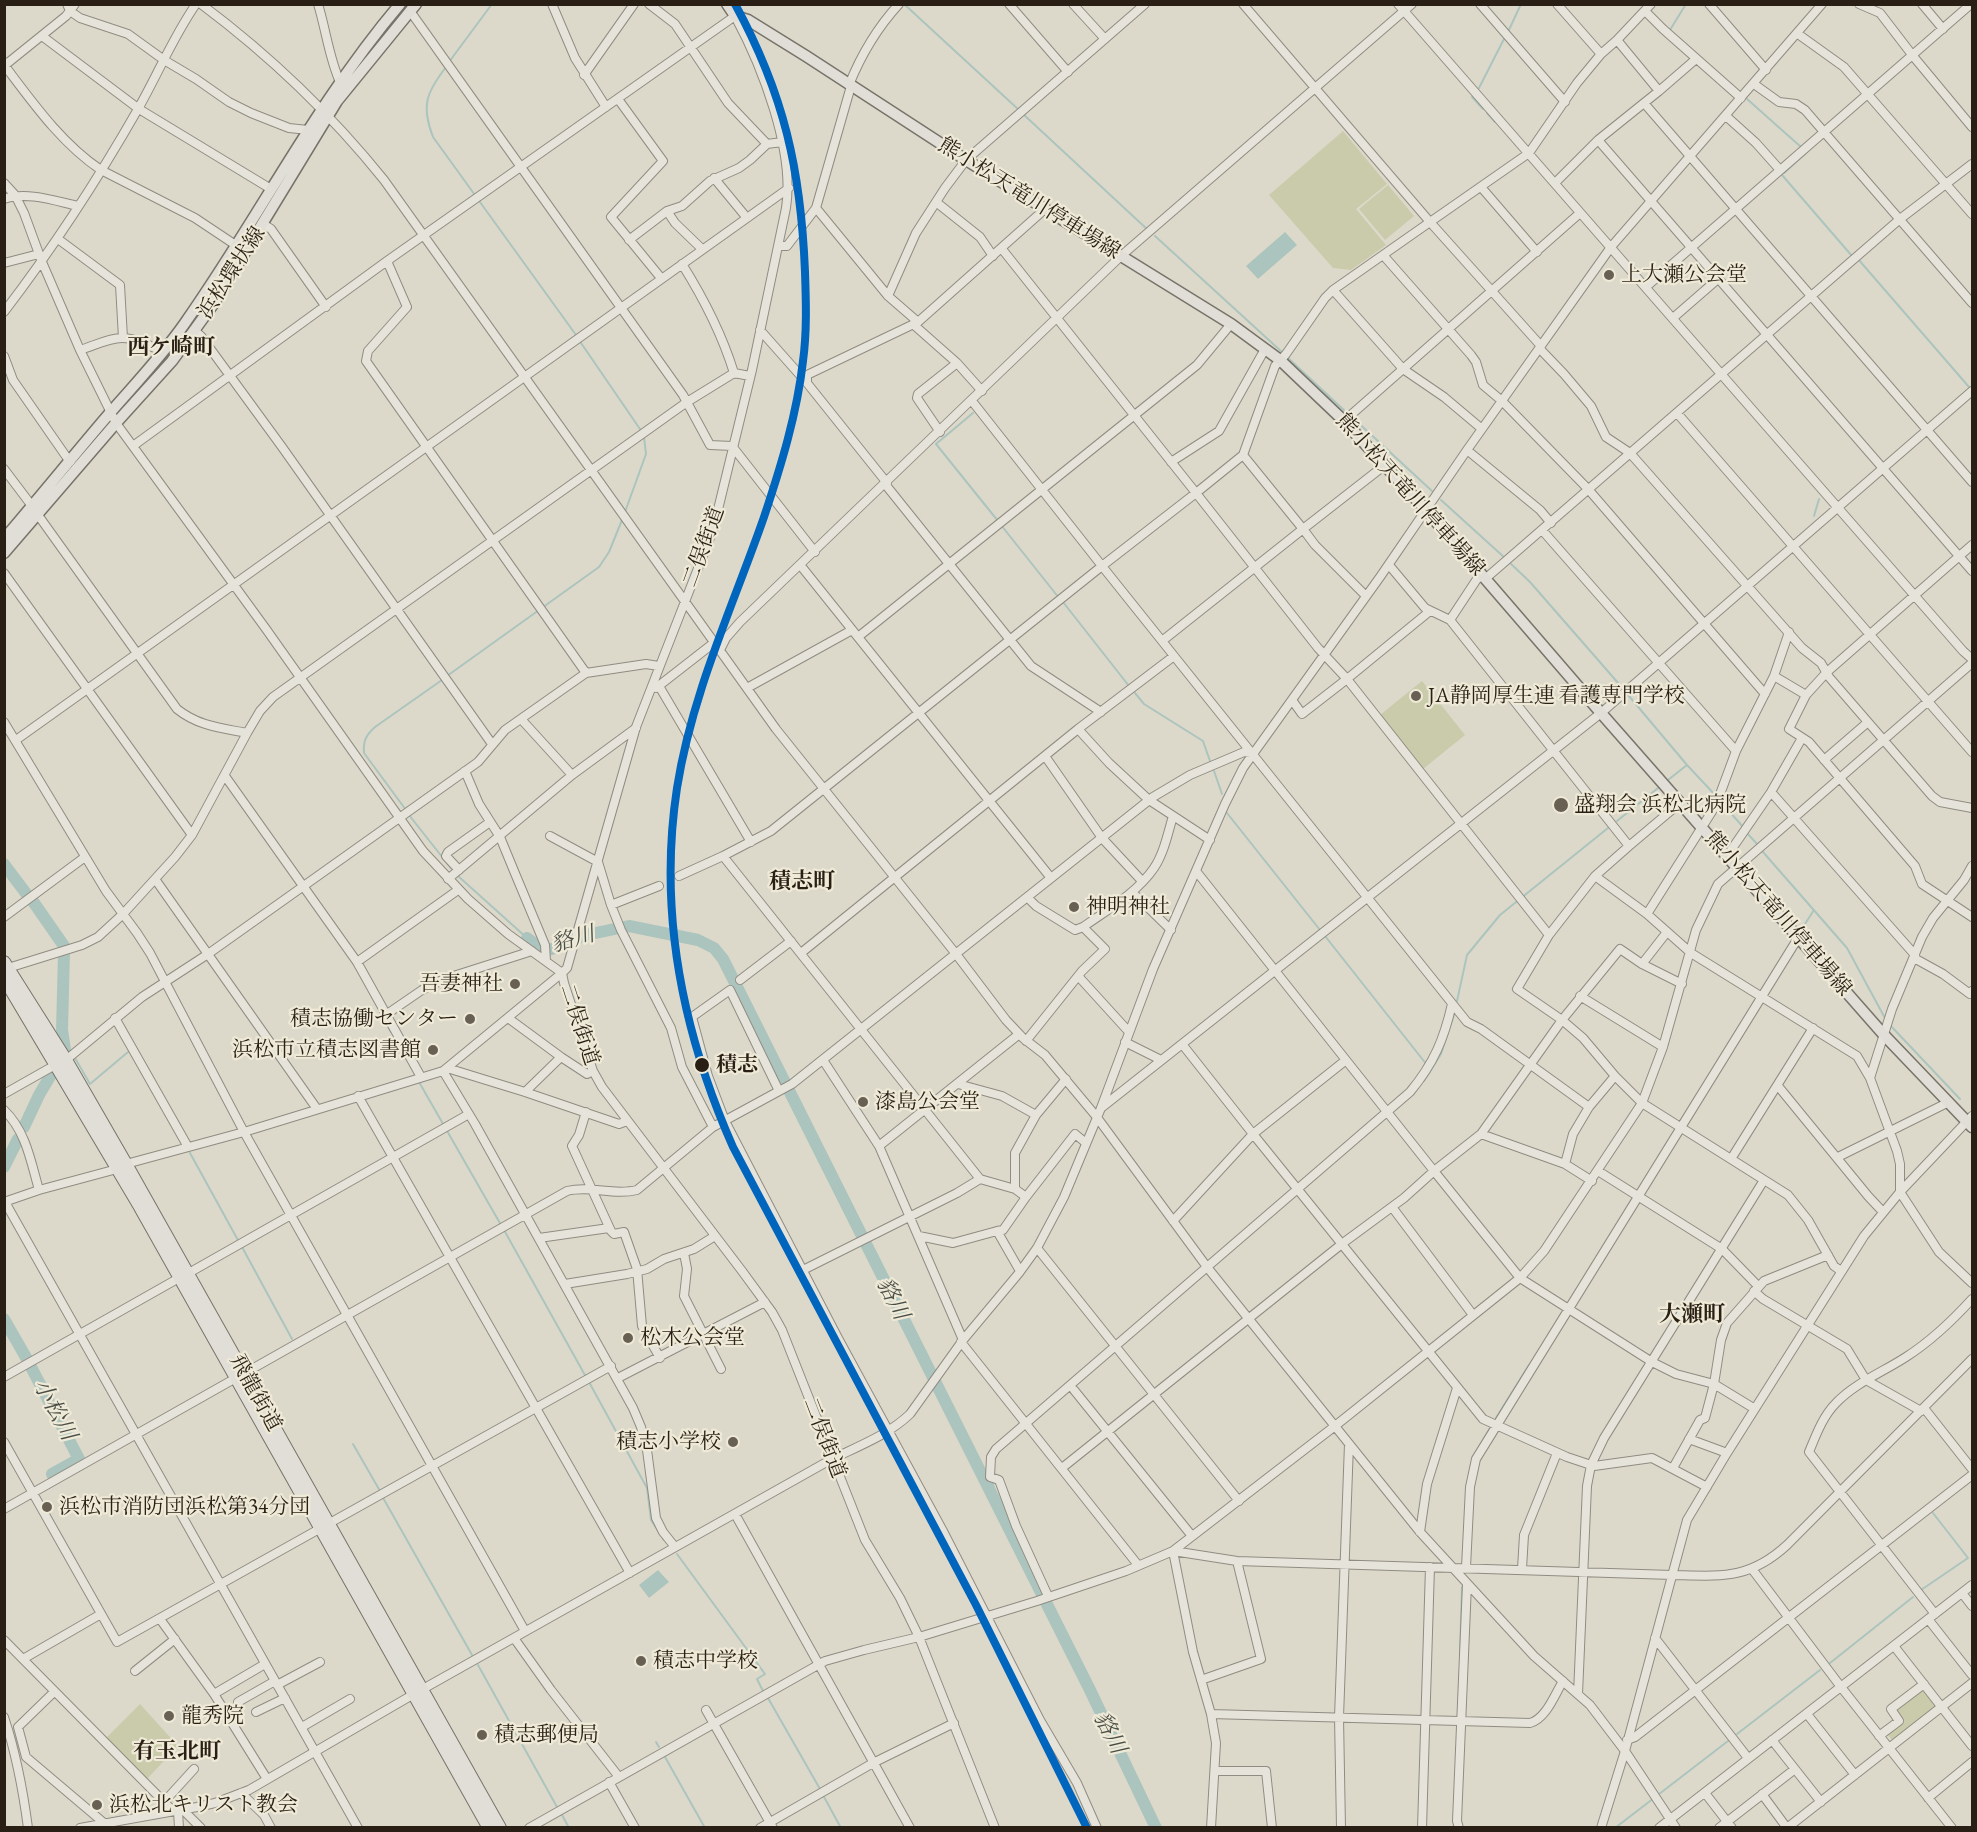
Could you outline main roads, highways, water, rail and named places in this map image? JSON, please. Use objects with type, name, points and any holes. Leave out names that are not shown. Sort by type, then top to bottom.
[{"type":"highway","name":"飛龍街道","points":[[6,969],[122,1167],[418,1692],[500,1827]]},
{"type":"highway","name":"飛龍街道","points":[[418,1692],[489,1827]]},
{"type":"main road","name":"熊小松天竜川停車場線","points":[[727,4],[735,16],[748,20],[966,160],[1231,324],[1265,349],[1283,357],[1426,510],[1884,1035],[1971,1122]]},
{"type":"main road","name":"浜松環状線","points":[[4,554],[70,462],[172,361],[214,303],[263,224],[340,82],[370,39],[408,7]]},
{"type":"main road","name":"浜松環状線","points":[[4,538],[35,510],[113,418],[183,326],[237,246],[308,130],[351,82],[408,7]]},
{"type":"water","points":[[1285,232],[1297,245],[1258,279],[1246,266]]},
{"type":"water","points":[[658,1570],[669,1582],[649,1598],[639,1585]]},
{"type":"waterway","points":[[449,62],[492,4]]},
{"type":"waterway","points":[[904,4],[1019,110]]},
{"type":"waterway","points":[[1508,32],[1521,4]]},
{"type":"waterway","points":[[1670,30],[1686,4]]},
{"type":"waterway","points":[[1479,88],[1505,37]]},
{"type":"waterway","points":[[446,67],[430,92],[428,100],[427,117],[433,137],[576,335]]},
{"type":"waterway","points":[[1472,97],[1483,109]]},
{"type":"waterway","points":[[1747,99],[1801,147]]},
{"type":"waterway","points":[[1487,113],[1495,122]]},
{"type":"waterway","points":[[1023,114],[1148,230]]},
{"type":"waterway","points":[[1784,173],[1807,152]]},
{"type":"waterway","points":[[1782,175],[1852,256]]},
{"type":"waterway","points":[[1155,236],[1283,353]]},
{"type":"waterway","points":[[1858,259],[1969,387]]},
{"type":"waterway","points":[[579,340],[642,432]]},
{"type":"waterway","points":[[1287,357],[1346,412]]},
{"type":"waterway","points":[[973,413],[936,444],[998,521]]},
{"type":"waterway","points":[[1352,417],[1432,491]]},
{"type":"waterway","points":[[625,512],[646,454],[644,437]]},
{"type":"waterway","points":[[1814,516],[1819,499]]},
{"type":"waterway","points":[[1441,500],[1505,558]]},
{"type":"waterway","points":[[447,676],[599,567],[609,552],[622,520]]},
{"type":"waterway","points":[[1001,525],[1059,598]]},
{"type":"waterway","points":[[1509,562],[1530,582],[1619,684]]},
{"type":"waterway","points":[[1063,602],[1129,686]]},
{"type":"waterway","points":[[406,810],[364,753],[365,742],[375,727],[442,680]]},
{"type":"waterway","points":[[1135,693],[1144,704],[1203,741],[1210,761]]},
{"type":"waterway","points":[[1629,696],[1717,797]]},
{"type":"waterway","points":[[1668,780],[1687,765]]},
{"type":"waterway","points":[[1214,771],[1222,794]]},
{"type":"waterway","points":[[1617,821],[1658,788]]},
{"type":"waterway","points":[[1720,801],[1744,828]]},
{"type":"waterway","points":[[1227,813],[1320,930]]},
{"type":"waterway","points":[[409,815],[454,872]]},
{"type":"waterway","points":[[1457,1001],[1467,955],[1500,915],[1608,828]]},
{"type":"waterway","points":[[1747,833],[1757,844]]},
{"type":"waterway","points":[[1763,852],[1847,948],[1886,1020]]},
{"type":"waterway","name":"小松川","points":[[4,864],[28,896]]},
{"type":"waterway","points":[[458,876],[527,938]]},
{"type":"waterway","name":"小松川","points":[[32,900],[64,946]]},
{"type":"waterway","points":[[1801,930],[1814,910]]},
{"type":"waterway","name":"貉川","points":[[527,938],[543,950],[552,949],[586,935],[629,926],[698,940],[714,948],[723,959],[1089,1688],[1156,1828]]},
{"type":"waterway","points":[[1325,936],[1427,1065]]},
{"type":"waterway","name":"小松川","points":[[64,953],[62,1030],[65,1050]]},
{"type":"waterway","points":[[1424,1081],[1441,1054],[1454,1015]]},
{"type":"waterway","points":[[384,1019],[391,1032]]},
{"type":"waterway","points":[[1889,1024],[1960,1099]]},
{"type":"waterway","points":[[72,1059],[75,1058],[90,1084],[128,1052]]},
{"type":"waterway","name":"小松川","points":[[24,1127],[52,1073]]},
{"type":"waterway","points":[[419,1082],[501,1225]]},
{"type":"waterway","name":"小松川","points":[[4,1167],[18,1139]]},
{"type":"waterway","points":[[190,1153],[239,1242]]},
{"type":"waterway","points":[[504,1230],[586,1377]]},
{"type":"waterway","points":[[242,1247],[292,1339]]},
{"type":"waterway","name":"小松川","points":[[4,1319],[28,1361]]},
{"type":"waterway","name":"小松川","points":[[30,1365],[79,1459],[52,1474]]},
{"type":"waterway","points":[[1496,1418],[1529,1365]]},
{"type":"waterway","points":[[589,1382],[647,1488],[651,1520],[664,1540]]},
{"type":"waterway","points":[[1472,1459],[1490,1428]]},
{"type":"waterway","points":[[353,1444],[380,1491]]},
{"type":"waterway","points":[[993,1480],[994,1500]]},
{"type":"waterway","points":[[382,1496],[472,1655]]},
{"type":"waterway","points":[[1921,1590],[1968,1558],[1933,1513]]},
{"type":"waterway","points":[[677,1554],[765,1674],[757,1679],[763,1691]]},
{"type":"waterway","points":[[1460,1653],[1462,1587]]},
{"type":"waterway","points":[[1830,1663],[1913,1597]]},
{"type":"waterway","points":[[478,1665],[557,1807]]},
{"type":"waterway","points":[[1737,1734],[1820,1670]]},
{"type":"waterway","points":[[768,1698],[820,1789]]},
{"type":"waterway","points":[[1615,1828],[1728,1741]]},
{"type":"waterway","points":[[656,1742],[659,1747]]},
{"type":"waterway","points":[[665,1757],[705,1828]]},
{"type":"waterway","points":[[823,1795],[841,1828]]},
{"type":"waterway","points":[[561,1813],[569,1828]]},
{"type":"place","name":"上大瀬公会堂","points":[[1609,275]]},
{"type":"place","name":"JA静岡厚生連 看護専門学校","points":[[1416,696]]},
{"type":"place","name":"盛翔会 浜松北病院","points":[[1561,805]]},
{"type":"place","name":"神明神社","points":[[1074,907]]},
{"type":"place","name":"吾妻神社","points":[[515,984]]},
{"type":"place","name":"積志協働センター","points":[[470,1019]]},
{"type":"place","name":"浜松市立積志図書館","points":[[433,1050]]},
{"type":"place","name":"積志","points":[[702,1065]]},
{"type":"place","name":"漆島公会堂","points":[[863,1102]]},
{"type":"place","name":"松木公会堂","points":[[628,1338]]},
{"type":"place","name":"積志小学校","points":[[733,1442]]},
{"type":"place","name":"浜松市消防団浜松第34分団","points":[[47,1507]]},
{"type":"place","name":"積志中学校","points":[[641,1661]]},
{"type":"place","name":"龍秀院","points":[[169,1716]]},
{"type":"place","name":"積志郵便局","points":[[482,1735]]},
{"type":"place","name":"浜松北キリスト教会","points":[[97,1805]]},
{"type":"district","name":"西ケ崎町","points":[[171,348]]},
{"type":"district","name":"積志町","points":[[802,882]]},
{"type":"district","name":"大瀬町","points":[[1692,1315]]},
{"type":"district","name":"有玉北町","points":[[177,1752]]}]
